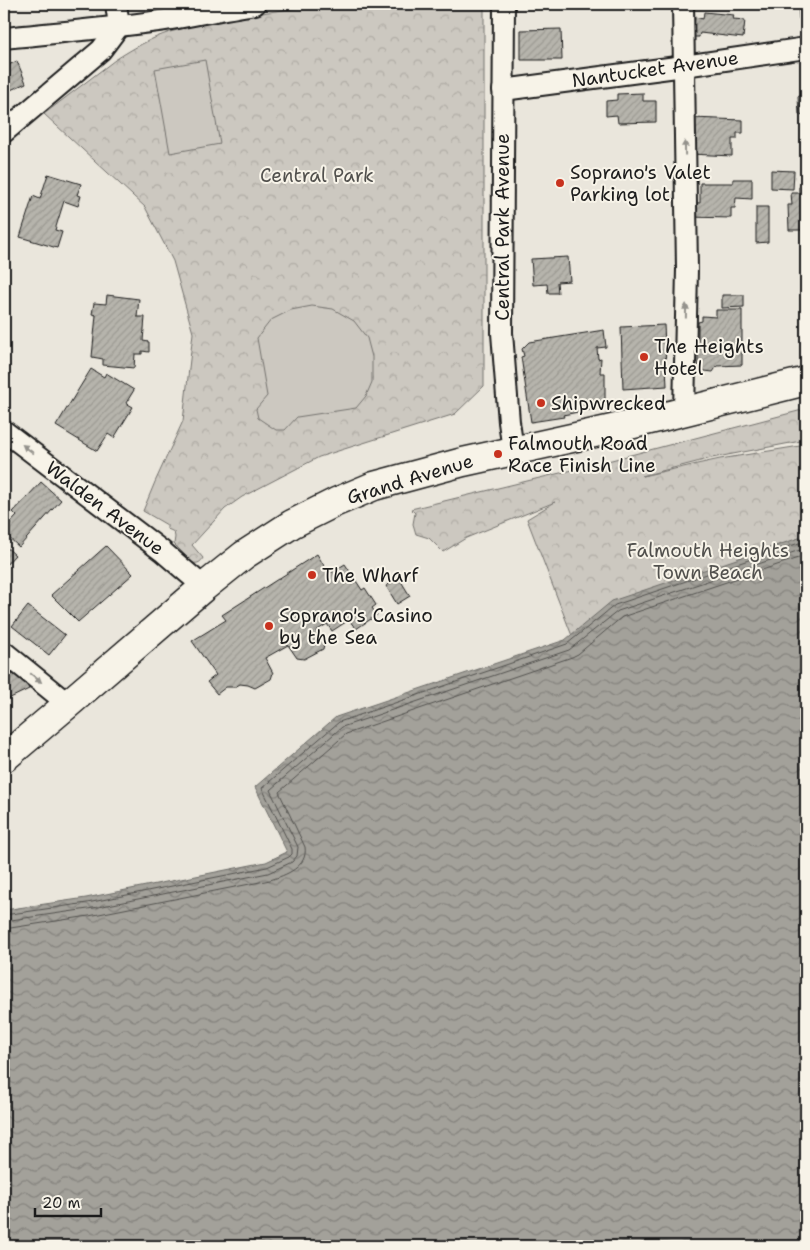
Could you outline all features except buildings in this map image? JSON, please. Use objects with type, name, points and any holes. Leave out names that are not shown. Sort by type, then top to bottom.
[{"type":"main road","name":"Grand Avenue","points":[[4,758],[244,555],[310,515],[336,502],[383,484],[463,462],[684,412],[806,381]]},
{"type":"street","points":[[4,132],[101,50],[119,26],[116,4]]},
{"type":"street","points":[[4,38],[172,19],[255,4]]},
{"type":"street","name":"Central Park Avenue","points":[[504,4],[502,333],[513,450]]},
{"type":"street","points":[[683,4],[687,269],[684,412]]},
{"type":"street","name":"Nantucket Avenue","points":[[503,90],[806,48]]},
{"type":"street","name":"Walden Avenue","points":[[4,431],[162,551],[204,587]]},
{"type":"street","points":[[4,652],[68,704]]},
{"type":"green space","name":"Central Park","points":[[324,4],[484,4],[484,386],[455,414],[319,457],[242,497],[225,509],[192,545],[203,558],[199,562],[193,563],[174,544],[174,532],[167,529],[167,525],[143,511],[183,421],[193,333],[173,261],[145,207],[44,114],[115,60],[163,34],[227,19]]},
{"type":"green space","points":[[205,60],[220,144],[170,153],[155,69]]},
{"type":"green space","points":[[312,306],[333,309],[354,321],[367,338],[372,357],[372,382],[366,396],[356,408],[297,417],[285,430],[276,430],[258,418],[256,409],[267,396],[257,338],[271,320],[291,310]]},
{"type":"green space","name":"Falmouth Heights Town Beach","points":[[806,409],[806,440],[712,458],[642,476],[720,459],[806,445],[806,642],[589,680],[527,519],[555,502],[466,538],[443,552],[429,538],[416,534],[413,524],[415,513],[411,509],[581,468]]},
{"type":"water","points":[[799,538],[806,539],[806,1246],[4,1246],[4,910],[86,898],[266,862],[287,852],[255,787],[336,717],[565,640],[612,601]]},
{"type":"place","name":"Soprano's Valet Parking lot","points":[[560,183]]},
{"type":"place","name":"The Heights Hotel","points":[[644,357]]},
{"type":"place","name":"Shipwrecked","points":[[541,403]]},
{"type":"place","name":"Falmouth Road Race Finish Line","points":[[498,454]]},
{"type":"place","name":"The Wharf","points":[[312,575]]},
{"type":"place","name":"Soprano's Casino by the Sea","points":[[269,626]]}]
